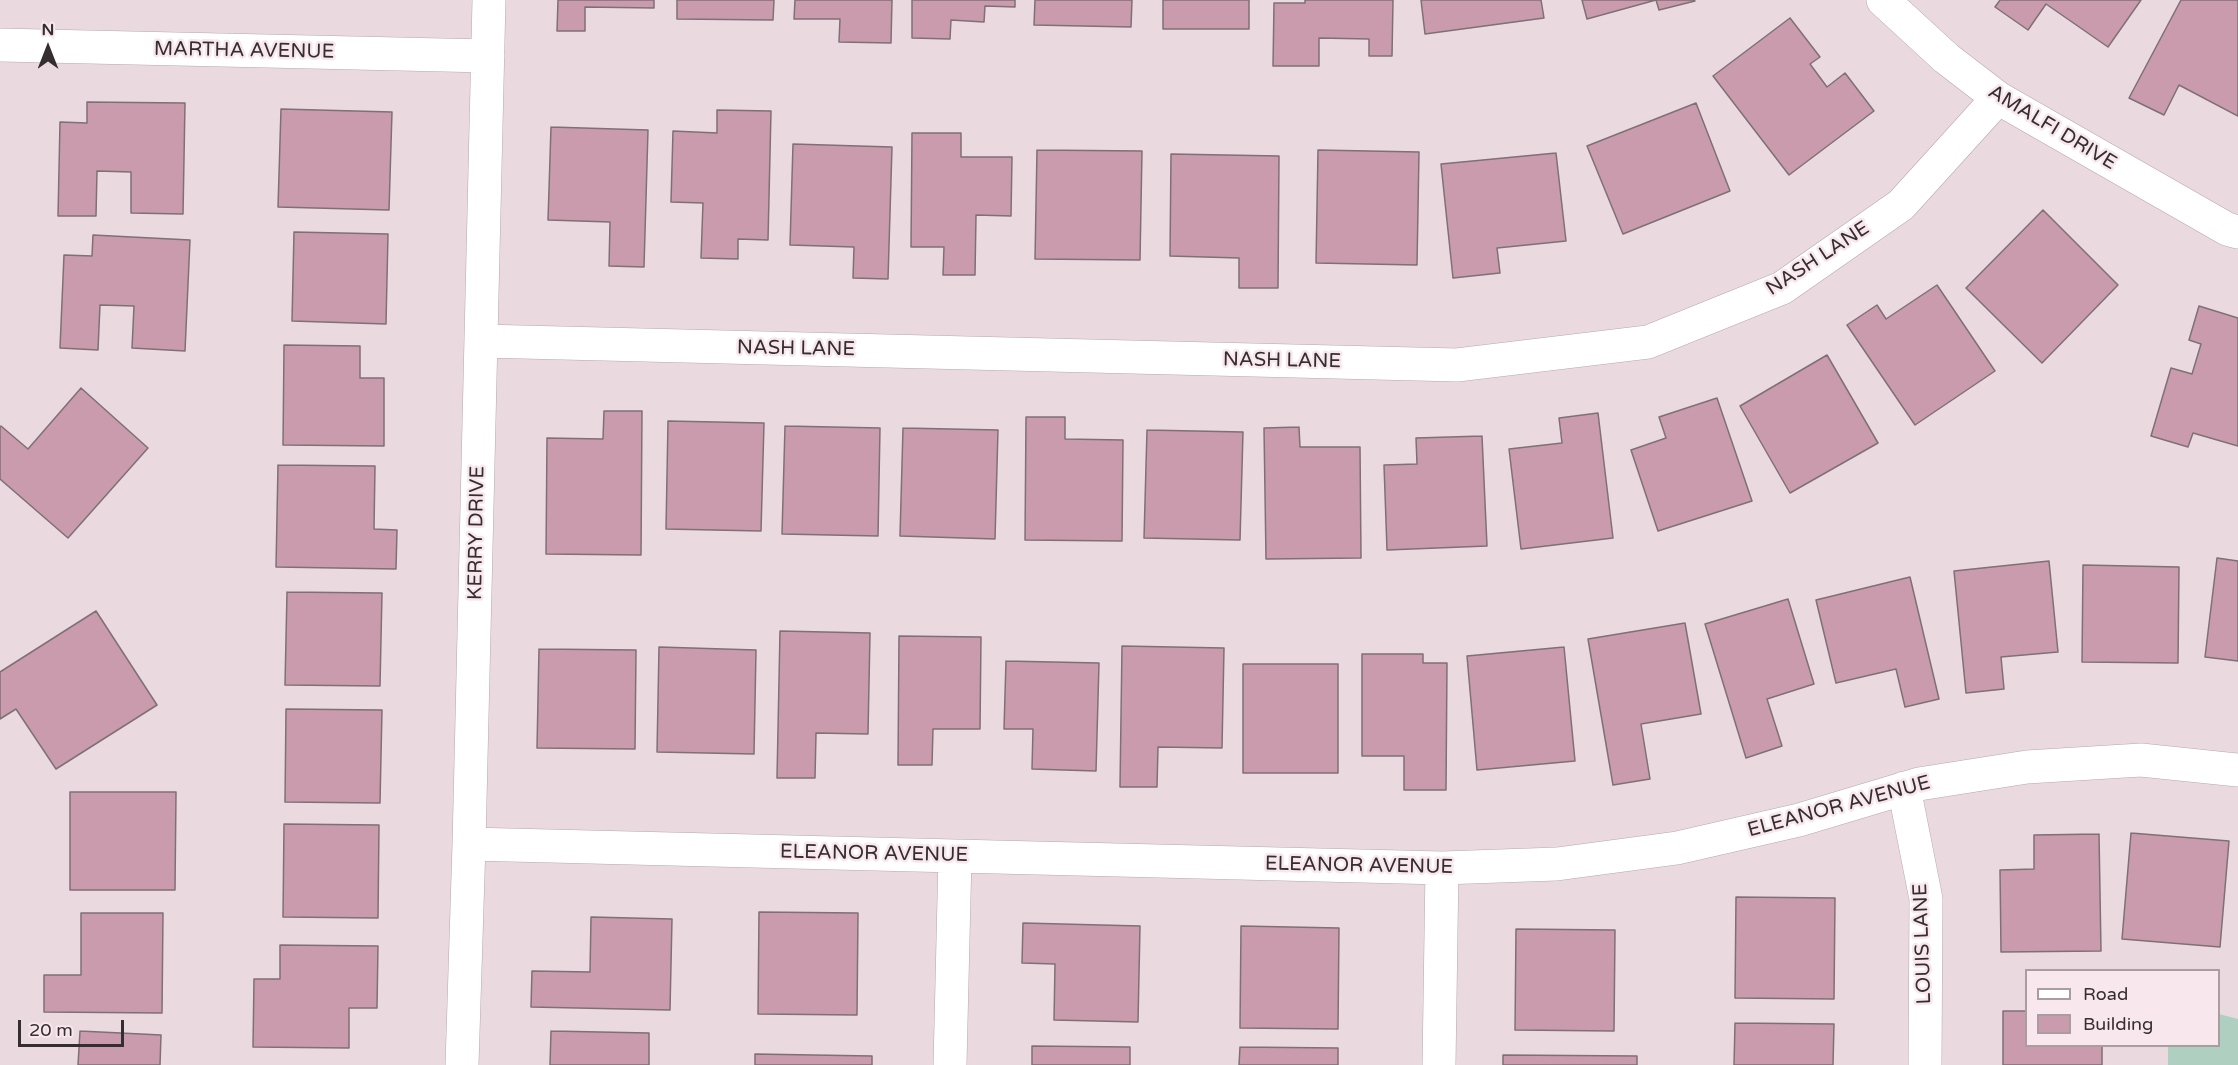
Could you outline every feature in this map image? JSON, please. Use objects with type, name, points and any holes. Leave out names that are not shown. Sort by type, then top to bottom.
[{"type":"street","name":"KERRY DRIVE","points":[[462,1065],[470,844],[489,0]]},
{"type":"street","name":"AMALFI DRIVE","points":[[1883,0],[1946,58],[1998,98],[2227,229],[2238,232]]},
{"type":"street","name":"MARTHA AVENUE","points":[[0,45],[488,56]]},
{"type":"street","name":"NASH LANE","points":[[481,341],[1457,365],[1648,342],[1782,288],[1901,205],[1998,98]]},
{"type":"street","name":"ELEANOR AVENUE","points":[[470,844],[1442,868],[1557,864],[1677,848],[1799,820],[1904,788],[2027,766],[2129,761],[2238,770]]},
{"type":"street","name":"LOUIS LANE","points":[[1904,788],[1926,899],[1925,1065]]},
{"type":"street","points":[[950,1065],[955,856]]},
{"type":"street","points":[[1438,1065],[1442,868]]},
{"type":"green space","points":[[2220,1014],[2238,1019],[2238,1065],[2168,1065],[2168,1047],[2220,1047]]},
{"type":"building","points":[[558,0],[654,0],[654,8],[585,7],[585,31],[557,31]]},
{"type":"building","points":[[677,0],[774,0],[773,20],[677,19]]},
{"type":"building","points":[[795,0],[892,0],[891,43],[839,42],[840,19],[794,19]]},
{"type":"building","points":[[912,0],[1015,0],[1015,7],[985,6],[984,22],[951,20],[950,39],[912,38]]},
{"type":"building","points":[[1035,0],[1132,0],[1131,27],[1034,25]]},
{"type":"building","points":[[1163,0],[1249,0],[1249,29],[1163,29]]},
{"type":"building","points":[[1305,0],[1393,0],[1392,56],[1369,56],[1369,39],[1319,38],[1319,66],[1273,66],[1274,3],[1305,3]]},
{"type":"building","points":[[1421,0],[1541,0],[1544,18],[1425,34]]},
{"type":"building","points":[[1582,0],[1656,0],[1587,19]]},
{"type":"building","points":[[1656,0],[1694,0],[1695,1],[1659,10]]},
{"type":"building","points":[[2000,0],[2141,0],[2108,47],[2046,4],[2028,30],[1995,7]]},
{"type":"building","points":[[2181,0],[2238,0],[2238,116],[2179,85],[2164,115],[2129,98]]},
{"type":"building","points":[[1790,18],[1820,57],[1810,64],[1827,87],[1845,73],[1874,111],[1789,175],[1713,76]]},
{"type":"building","points":[[87,102],[185,103],[183,214],[131,213],[131,172],[97,171],[96,216],[58,216],[60,122],[87,123]]},
{"type":"building","points":[[1696,103],[1730,191],[1623,234],[1587,146]]},
{"type":"building","points":[[281,109],[392,112],[389,210],[278,207]]},
{"type":"building","points":[[717,110],[771,111],[768,240],[738,239],[738,259],[701,258],[703,203],[671,202],[673,131],[717,133]]},
{"type":"building","points":[[551,127],[648,130],[644,267],[609,266],[610,222],[548,220]]},
{"type":"building","points":[[912,133],[961,133],[961,157],[1012,157],[1011,216],[976,215],[975,275],[943,275],[944,247],[911,247]]},
{"type":"building","points":[[793,144],[892,147],[888,279],[853,278],[854,247],[790,245]]},
{"type":"building","points":[[1037,150],[1142,151],[1140,260],[1035,259]]},
{"type":"building","points":[[1318,150],[1419,152],[1417,265],[1316,263]]},
{"type":"building","points":[[1556,153],[1566,241],[1497,248],[1500,273],[1453,278],[1441,164]]},
{"type":"building","points":[[1171,154],[1279,156],[1278,288],[1239,288],[1239,258],[1170,256]]},
{"type":"building","points":[[2043,210],[2118,285],[2042,363],[1966,288]]},
{"type":"building","points":[[294,232],[388,234],[386,324],[292,321]]},
{"type":"building","points":[[93,235],[190,240],[185,351],[132,348],[134,306],[100,305],[98,350],[60,348],[64,255],[92,256]]},
{"type":"building","points":[[1937,285],[1995,371],[1915,425],[1847,325],[1877,305],[1886,319]]},
{"type":"building","points":[[2199,306],[2238,318],[2238,446],[2193,433],[2188,447],[2151,436],[2171,368],[2192,374],[2201,344],[2189,340]]},
{"type":"building","points":[[284,345],[360,346],[360,378],[384,378],[384,446],[283,445]]},
{"type":"building","points":[[1827,355],[1878,443],[1790,493],[1740,406]]},
{"type":"building","points":[[81,388],[148,448],[68,538],[0,479],[0,427],[28,449]]},
{"type":"building","points":[[1717,398],[1752,501],[1658,531],[1631,450],[1666,438],[1659,417]]},
{"type":"building","points":[[604,411],[642,411],[641,555],[546,554],[547,438],[603,439]]},
{"type":"building","points":[[1598,413],[1613,538],[1521,549],[1509,449],[1562,443],[1559,418]]},
{"type":"building","points":[[1026,417],[1065,417],[1065,439],[1123,440],[1122,541],[1025,540]]},
{"type":"building","points":[[668,421],[764,423],[761,531],[666,529]]},
{"type":"building","points":[[785,426],[880,428],[878,536],[782,534]]},
{"type":"building","points":[[1299,427],[1300,447],[1360,447],[1361,558],[1266,559],[1264,428]]},
{"type":"building","points":[[903,428],[998,430],[995,539],[900,536]]},
{"type":"building","points":[[1147,430],[1243,432],[1240,540],[1144,538]]},
{"type":"building","points":[[1482,436],[1487,546],[1387,550],[1384,465],[1417,464],[1416,438]]},
{"type":"building","points":[[278,465],[375,466],[374,529],[397,530],[396,569],[276,567]]},
{"type":"building","points":[[2217,558],[2238,561],[2238,661],[2205,657]]},
{"type":"building","points":[[2049,561],[2058,652],[2001,657],[2004,689],[1966,693],[1954,571]]},
{"type":"building","points":[[2083,565],[2179,567],[2178,663],[2082,662]]},
{"type":"building","points":[[1910,577],[1939,699],[1905,707],[1896,669],[1836,683],[1816,600]]},
{"type":"building","points":[[287,592],[382,593],[380,686],[285,685]]},
{"type":"building","points":[[1788,599],[1814,684],[1767,699],[1782,746],[1746,758],[1705,624]]},
{"type":"building","points":[[96,611],[157,705],[56,769],[16,709],[0,719],[0,672]]},
{"type":"building","points":[[1685,623],[1701,714],[1641,724],[1650,779],[1613,785],[1588,639]]},
{"type":"building","points":[[780,631],[870,633],[868,734],[816,733],[815,778],[777,778]]},
{"type":"building","points":[[899,636],[981,637],[980,729],[933,729],[932,765],[898,765]]},
{"type":"building","points":[[1122,646],[1224,648],[1222,748],[1158,747],[1157,787],[1120,787]]},
{"type":"building","points":[[659,647],[756,650],[754,754],[657,752]]},
{"type":"building","points":[[1564,647],[1575,761],[1477,770],[1467,656]]},
{"type":"building","points":[[539,649],[636,650],[635,749],[537,748]]},
{"type":"building","points":[[1362,654],[1423,654],[1423,663],[1447,663],[1446,790],[1404,790],[1404,756],[1362,756]]},
{"type":"building","points":[[1006,661],[1099,663],[1096,771],[1032,769],[1033,729],[1004,729]]},
{"type":"building","points":[[1243,664],[1338,664],[1338,773],[1243,773]]},
{"type":"building","points":[[286,709],[382,710],[380,803],[285,802]]},
{"type":"building","points":[[70,792],[176,792],[175,890],[70,890]]},
{"type":"building","points":[[284,824],[379,825],[378,918],[283,917]]},
{"type":"building","points":[[2131,833],[2229,841],[2220,947],[2122,939]]},
{"type":"building","points":[[2099,834],[2101,951],[2001,952],[2000,870],[2034,869],[2034,835]]},
{"type":"building","points":[[1736,897],[1835,898],[1834,999],[1735,998]]},
{"type":"building","points":[[759,912],[858,913],[857,1015],[758,1014]]},
{"type":"building","points":[[81,913],[163,913],[162,1013],[44,1012],[44,975],[81,975]]},
{"type":"building","points":[[591,917],[672,919],[670,1010],[531,1007],[532,971],[590,972]]},
{"type":"building","points":[[1023,923],[1140,926],[1138,1022],[1054,1020],[1055,964],[1022,963]]},
{"type":"building","points":[[1241,926],[1339,928],[1338,1029],[1240,1028]]},
{"type":"building","points":[[1516,929],[1615,930],[1614,1031],[1515,1030]]},
{"type":"building","points":[[280,945],[378,946],[377,1008],[349,1008],[349,1048],[253,1047],[254,979],[280,979]]},
{"type":"building","points":[[2003,1011],[2025,1011],[2025,1047],[2102,1047],[2102,1065],[2003,1065]]},
{"type":"building","points":[[1735,1023],[1834,1024],[1833,1065],[1734,1065]]},
{"type":"building","points":[[80,1031],[161,1035],[160,1065],[78,1065]]},
{"type":"building","points":[[551,1031],[649,1033],[649,1065],[550,1065]]},
{"type":"building","points":[[1032,1046],[1130,1047],[1130,1065],[1032,1065]]},
{"type":"building","points":[[1240,1047],[1338,1048],[1338,1065],[1239,1065]]},
{"type":"building","points":[[755,1054],[872,1056],[872,1065],[755,1065]]},
{"type":"building","points":[[1503,1055],[1637,1056],[1637,1065],[1503,1065]]}]
